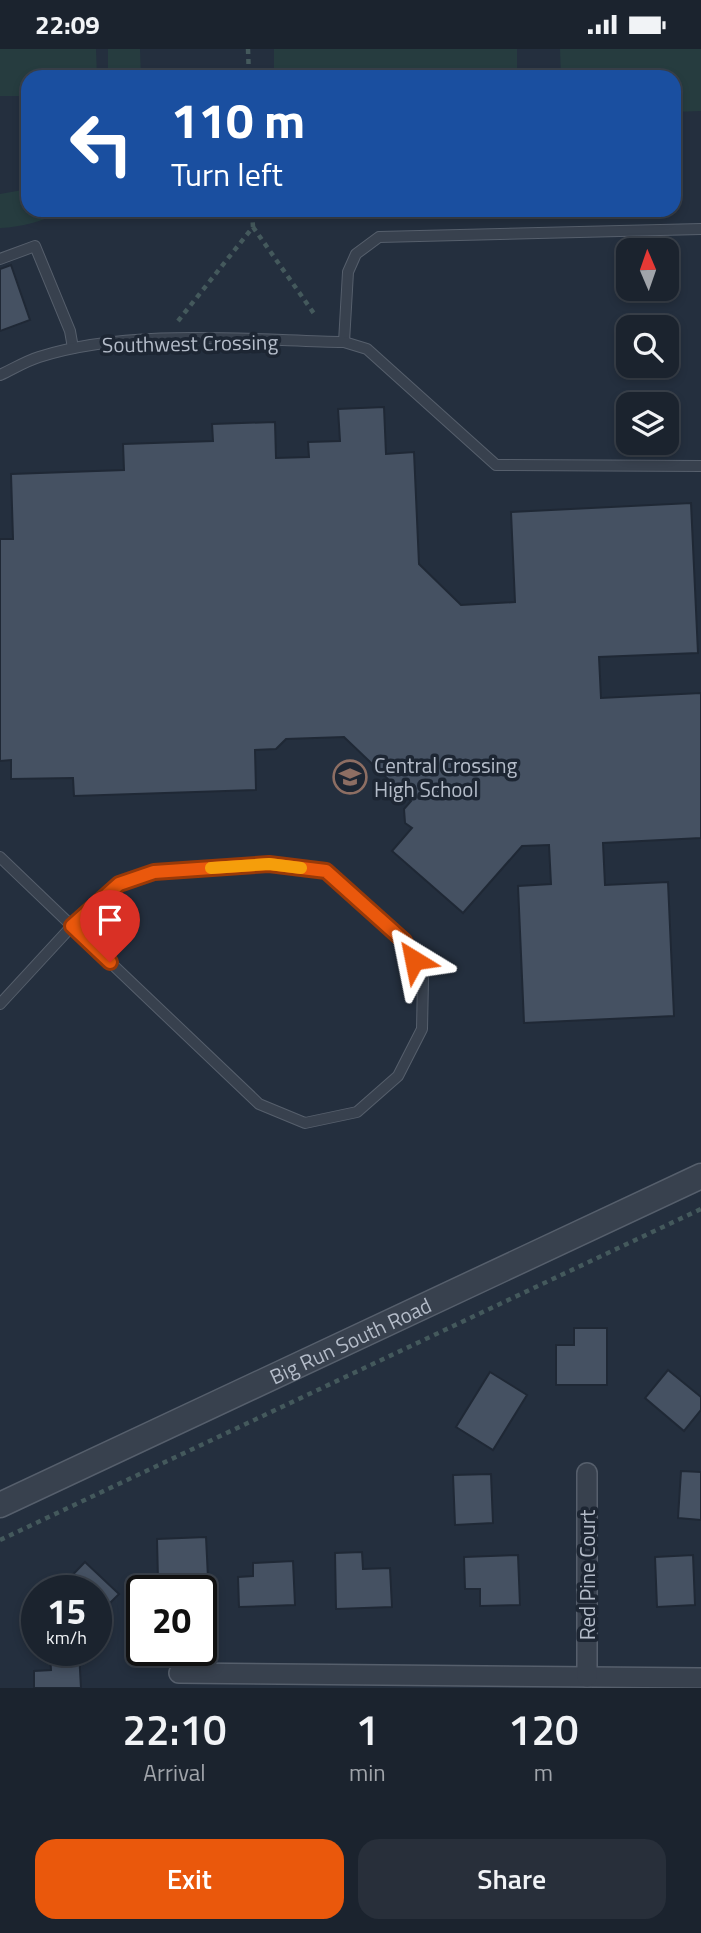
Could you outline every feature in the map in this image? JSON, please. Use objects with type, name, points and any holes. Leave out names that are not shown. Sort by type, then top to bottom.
[{"type":"street","name":"Big Run South Road","points":[[0,1505],[701,1176]]},
{"type":"street","name":"Red Pine Court","points":[[587,1473],[587,1677]]},
{"type":"street","points":[[179,1673],[701,1678]]},
{"type":"lane","points":[[701,229],[379,237],[356,254],[348,272],[344,342],[367,349],[496,464],[701,466]]},
{"type":"lane","points":[[0,259],[36,246],[70,331],[73,348]]},
{"type":"lane","name":"Southwest Crossing","points":[[0,375],[37,358],[108,341],[178,339],[344,342]]},
{"type":"lane","points":[[0,857],[72,926],[259,1104],[304,1123],[358,1112],[398,1076],[422,1029],[423,979],[404,941],[326,871],[269,864],[154,872],[119,884],[72,926],[0,1004]]},
{"type":"path","points":[[248,49],[249,70]]},
{"type":"path","points":[[252,217],[253,227],[315,315]]},
{"type":"path","points":[[178,321],[253,227]]},
{"type":"path","points":[[0,1540],[701,1209]]},
{"type":"green space","points":[[0,49],[96,49],[97,70],[21,70],[21,96],[0,96]]},
{"type":"green space","points":[[108,49],[140,49],[141,70],[108,70]]},
{"type":"green space","points":[[274,49],[517,49],[517,70],[274,70]]},
{"type":"green space","points":[[560,49],[701,49],[701,111],[681,112],[681,70],[561,70]]},
{"type":"green space","points":[[21,190],[21,217],[49,217],[33,223],[0,228],[0,194]]},
{"type":"building","points":[[11,265],[30,320],[0,331],[0,269]]},
{"type":"building","name":"Central Crossing High School","points":[[384,407],[386,454],[414,452],[419,564],[461,605],[515,602],[511,512],[691,503],[698,653],[599,657],[601,698],[701,693],[701,838],[603,843],[605,885],[668,882],[674,1016],[524,1023],[518,886],[551,884],[549,845],[522,846],[463,913],[392,851],[412,828],[405,823],[404,809],[411,801],[344,737],[286,739],[276,749],[255,750],[256,790],[74,796],[73,778],[11,779],[11,760],[0,761],[0,539],[13,539],[11,474],[124,470],[123,444],[213,441],[212,424],[275,422],[276,458],[309,457],[308,442],[340,441],[338,409]]},
{"type":"building","points":[[574,1328],[607,1328],[607,1385],[556,1385],[556,1345],[574,1345]]},
{"type":"building","points":[[668,1370],[701,1397],[701,1410],[684,1431],[645,1398]]},
{"type":"building","points":[[490,1372],[527,1395],[493,1450],[456,1427]]},
{"type":"building","points":[[681,1471],[701,1472],[701,1520],[678,1518]]},
{"type":"building","points":[[491,1474],[493,1523],[455,1525],[453,1475]]},
{"type":"building","points":[[206,1537],[208,1575],[158,1575],[157,1539]]},
{"type":"building","points":[[362,1552],[363,1569],[390,1568],[392,1607],[336,1609],[335,1553]]},
{"type":"building","points":[[518,1555],[520,1605],[480,1606],[480,1589],[465,1589],[464,1557]]},
{"type":"building","points":[[693,1555],[695,1605],[657,1607],[655,1557]]},
{"type":"building","points":[[293,1561],[295,1605],[239,1607],[238,1577],[253,1576],[253,1563]]},
{"type":"building","points":[[85,1562],[99,1575],[72,1575]]},
{"type":"building","points":[[112,1587],[119,1594],[112,1601]]},
{"type":"building","points":[[51,1666],[80,1666],[81,1688],[34,1688],[34,1671],[51,1670]]},
{"type":"slow traffic","points":[[211,868],[269,864],[301,868]]},
{"type":"place","name":"Central Crossing High School","points":[[350,777]]},
{"type":"route","points":[[110,962],[72,926],[119,884],[154,872],[269,864],[326,871],[404,941],[414,960]]}]
